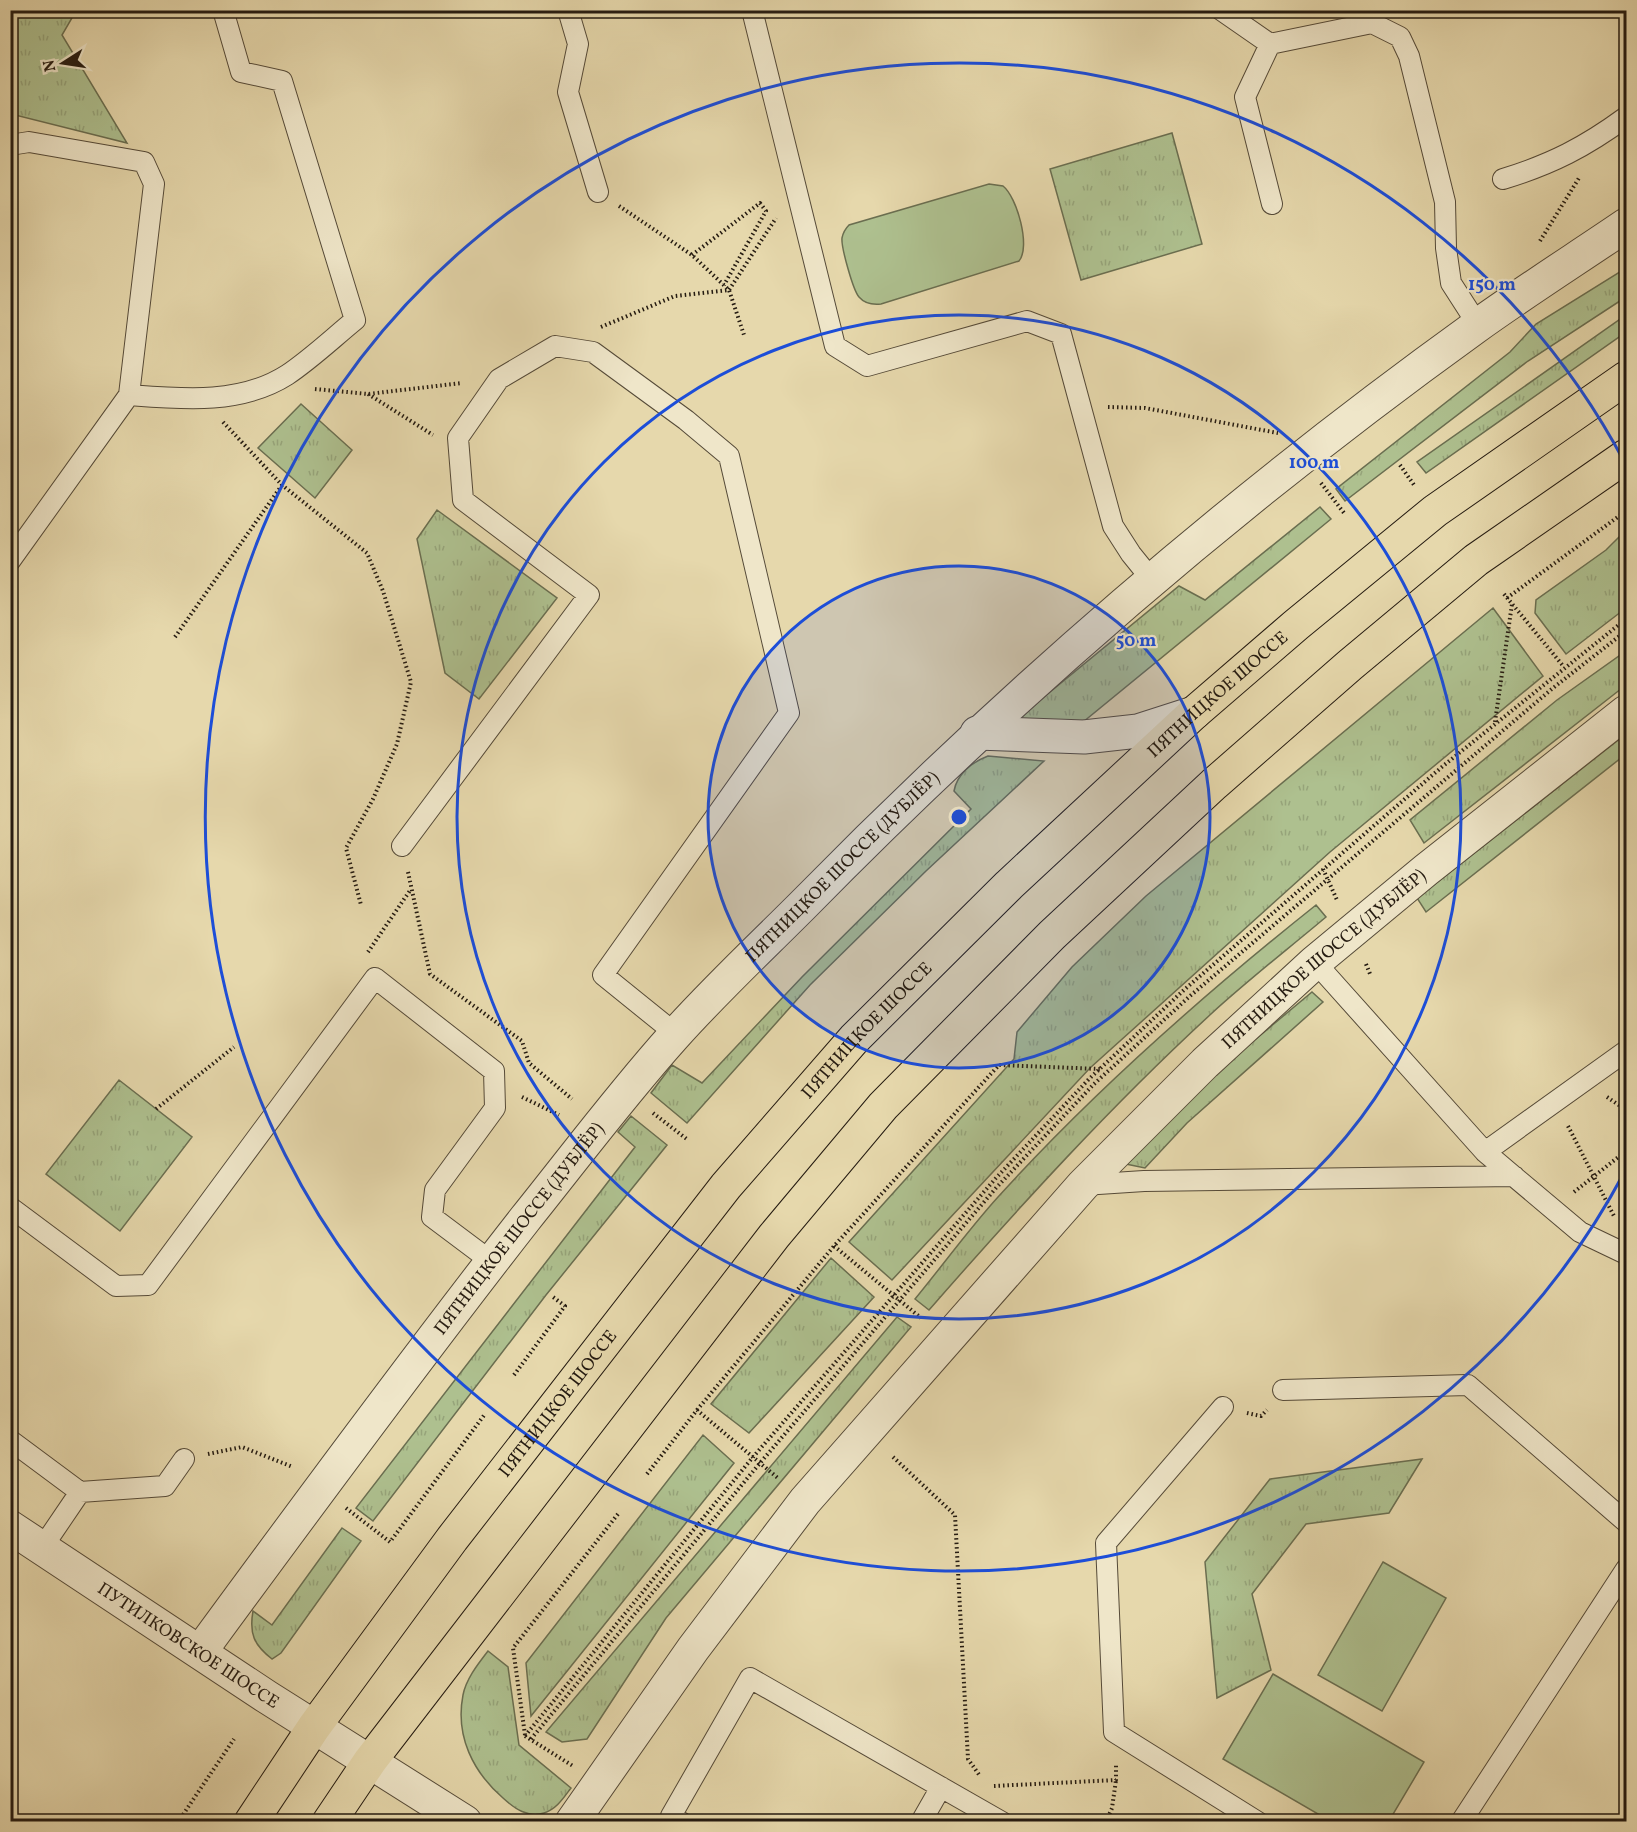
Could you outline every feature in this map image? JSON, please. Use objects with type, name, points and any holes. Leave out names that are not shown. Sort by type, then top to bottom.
[{"type":"main road","name":"ПЯТНИЦКОЕ ШОССЕ","points":[[251,1821],[314,1727],[452,1539],[726,1186],[854,1039],[1010,885],[1194,713],[1296,625],[1436,511],[1626,378]]},
{"type":"main road","points":[[330,1821],[370,1761],[766,1245],[883,1106],[1052,935],[1214,784],[1350,665],[1476,560],[1626,456]]},
{"type":"street","name":"ПЯТНИЦКОЕ ШОССЕ (ДУБЛЁР)","points":[[200,1652],[492,1262],[626,1092],[676,1034],[875,832],[977,733],[1152,580],[1374,402],[1478,325],[1626,225]]},
{"type":"street","name":"ПЯТНИЦКОЕ ШОССЕ (ДУБЛЁР)","points":[[572,1821],[693,1649],[805,1502],[1083,1185],[1205,1063],[1315,962],[1426,870],[1626,712]]},
{"type":"street","points":[[977,733],[1084,737],[1138,731],[1194,713]]},
{"type":"street","name":"ПУТИЛКОВСКОЕ ШОССЕ","points":[[10,1527],[314,1727],[465,1821]]},
{"type":"lane","points":[[129,395],[202,400],[255,389],[286,375],[355,320],[282,81],[241,72],[222,10]]},
{"type":"lane","points":[[568,10],[578,44],[568,92],[598,192]]},
{"type":"lane","points":[[752,10],[835,346],[867,366],[1027,321],[1061,334],[1113,526],[1131,554],[1152,580]]},
{"type":"lane","points":[[1221,10],[1270,44],[1372,23],[1400,37],[1409,56],[1445,202],[1446,248],[1451,283],[1478,325]]},
{"type":"lane","points":[[1270,44],[1245,97],[1272,204]]},
{"type":"lane","points":[[1503,179],[1545,166],[1608,130],[1626,117]]},
{"type":"lane","points":[[10,145],[29,142],[144,162],[154,184],[129,395],[10,561]]},
{"type":"lane","points":[[402,846],[589,595],[463,500],[458,438],[499,379],[555,346],[593,352],[729,456],[789,713],[603,975],[676,1034]]},
{"type":"lane","points":[[1315,962],[1485,1152],[1580,1232],[1626,1254]]},
{"type":"lane","points":[[10,1207],[116,1286],[148,1285],[375,978],[494,1071],[495,1108],[435,1190],[432,1217],[492,1262]]},
{"type":"lane","points":[[1485,1152],[1626,1051]]},
{"type":"lane","points":[[1083,1185],[1144,1181],[1514,1176]]},
{"type":"lane","points":[[1283,1390],[1468,1385],[1626,1522]]},
{"type":"lane","points":[[1223,1407],[1106,1543],[1114,1732],[1258,1821]]},
{"type":"lane","points":[[10,1440],[80,1492],[165,1486],[184,1460]]},
{"type":"lane","points":[[42,1548],[80,1492]]},
{"type":"lane","points":[[1461,1821],[1626,1569]]},
{"type":"lane","points":[[681,1821],[671,1816],[750,1678],[1002,1821]]},
{"type":"lane","points":[[921,1821],[941,1787]]},
{"type":"path","points":[[1539,242],[1608,130]]},
{"type":"path","points":[[598,192],[692,255],[724,285],[729,290],[744,335]]},
{"type":"path","points":[[692,255],[760,203],[766,211],[724,285]]},
{"type":"path","points":[[729,290],[779,213],[800,208]]},
{"type":"path","points":[[555,346],[675,296],[729,290]]},
{"type":"path","points":[[306,385],[320,391],[368,394],[499,379]]},
{"type":"path","points":[[368,394],[440,439],[458,438]]},
{"type":"path","points":[[202,400],[282,485],[367,554],[383,591],[411,682],[397,744],[373,799],[346,848],[361,905]]},
{"type":"path","points":[[1080,406],[1145,408],[1281,433]]},
{"type":"path","points":[[1400,465],[1418,490]]},
{"type":"path","points":[[1316,477],[1344,513]]},
{"type":"path","points":[[175,637],[282,485]]},
{"type":"path","points":[[1564,667],[1505,596],[1626,511]]},
{"type":"path","points":[[1495,723],[1512,604]]},
{"type":"path","points":[[525,1736],[753,1457],[996,1178],[1101,1069],[1185,989],[1323,869],[1495,723],[1626,619]]},
{"type":"path","points":[[531,1739],[760,1463],[996,1188],[1094,1084],[1190,996],[1328,878],[1552,688],[1626,631]]},
{"type":"path","points":[[402,846],[430,974],[522,1041],[529,1063],[572,1099]]},
{"type":"path","points":[[1323,869],[1340,904]]},
{"type":"path","points":[[366,955],[411,888]]},
{"type":"path","points":[[156,1108],[234,1047]]},
{"type":"path","points":[[648,1474],[697,1410],[834,1246],[999,1065],[1101,1069]]},
{"type":"path","points":[[520,1096],[559,1115]]},
{"type":"path","points":[[1556,1101],[1616,1219]]},
{"type":"path","points":[[650,1111],[688,1140]]},
{"type":"path","points":[[1551,1208],[1595,1178],[1626,1151]]},
{"type":"path","points":[[834,1246],[925,1322]]},
{"type":"path","points":[[514,1376],[566,1306],[553,1297]]},
{"type":"path","points":[[1223,1407],[1261,1416],[1283,1390]]},
{"type":"path","points":[[697,1410],[786,1485]]},
{"type":"path","points":[[340,1504],[390,1542],[485,1414]]},
{"type":"path","points":[[184,1460],[242,1447],[293,1467]]},
{"type":"path","points":[[893,1457],[955,1515],[968,1759],[987,1786],[1116,1780]]},
{"type":"path","points":[[525,1736],[513,1648],[618,1514]]},
{"type":"path","points":[[1106,1821],[1112,1808],[1116,1780],[1114,1732]]},
{"type":"path","points":[[525,1736],[577,1769]]},
{"type":"path","points":[[178,1821],[234,1739]]},
{"type":"green space","points":[[11,10],[76,11],[62,35],[127,143],[11,114]]},
{"type":"green space","points":[[1172,133],[1202,244],[1081,280],[1050,169]]},
{"type":"green space","points":[[989,184],[1003,186],[1013,200],[1023,234],[1024,245],[1019,261],[881,304],[869,304],[859,297],[845,259],[842,243],[843,234],[849,225]]},
{"type":"green space","points":[[1626,268],[1626,297],[1528,361],[1345,501],[1336,489],[1510,352],[1536,324]]},
{"type":"green space","points":[[1626,315],[1626,332],[1426,473],[1417,462]]},
{"type":"green space","points":[[301,404],[352,450],[315,498],[258,448]]},
{"type":"green space","points":[[1320,507],[1331,519],[1083,722],[1016,720],[1179,586],[1205,600]]},
{"type":"green space","points":[[437,510],[557,598],[479,699],[445,673],[417,539]]},
{"type":"green space","points":[[1626,530],[1626,608],[1566,654],[1535,613],[1536,600],[1606,550]]},
{"type":"green space","points":[[1493,608],[1543,676],[1330,852],[1090,1068],[892,1280],[849,1242],[1014,1059],[1017,1032],[1072,967],[1146,896]]},
{"type":"green space","points":[[1626,651],[1626,685],[1424,843],[1410,820],[1557,700]]},
{"type":"green space","points":[[1626,734],[1626,754],[1426,912],[1417,898]]},
{"type":"green space","points":[[988,756],[1044,761],[926,871],[810,985],[687,1123],[651,1093],[672,1065],[702,1083],[802,977],[971,809],[954,791],[958,779],[966,769]]},
{"type":"green space","points":[[1316,905],[1326,917],[1225,1001],[1137,1085],[1031,1195],[929,1310],[915,1299],[987,1209],[1111,1081],[1191,1009]]},
{"type":"green space","points":[[1312,992],[1323,1002],[1187,1123],[1145,1168],[1121,1163],[1227,1063]]},
{"type":"green space","points":[[119,1080],[192,1137],[120,1231],[46,1174]]},
{"type":"green space","points":[[631,1116],[667,1145],[546,1295],[373,1521],[356,1508],[635,1147],[618,1132]]},
{"type":"green space","points":[[831,1258],[874,1297],[749,1433],[711,1404]]},
{"type":"green space","points":[[897,1317],[911,1327],[666,1618],[587,1739],[562,1742],[546,1732]]},
{"type":"green space","points":[[703,1435],[734,1463],[531,1716],[526,1663]]},
{"type":"green space","points":[[1422,1459],[1389,1513],[1306,1524],[1252,1594],[1271,1670],[1217,1698],[1205,1562],[1270,1479]]},
{"type":"green space","points":[[342,1528],[361,1541],[281,1653],[272,1659],[261,1649],[254,1638],[253,1611],[272,1625]]},
{"type":"green space","points":[[1383,1562],[1446,1598],[1382,1711],[1318,1675]]},
{"type":"green space","points":[[488,1651],[508,1667],[519,1745],[571,1788],[556,1806],[544,1813],[533,1814],[517,1809],[492,1788],[475,1765],[464,1739],[461,1710],[463,1695],[476,1666]]},
{"type":"green space","points":[[1273,1674],[1424,1762],[1389,1821],[1330,1821],[1223,1759]]}]
